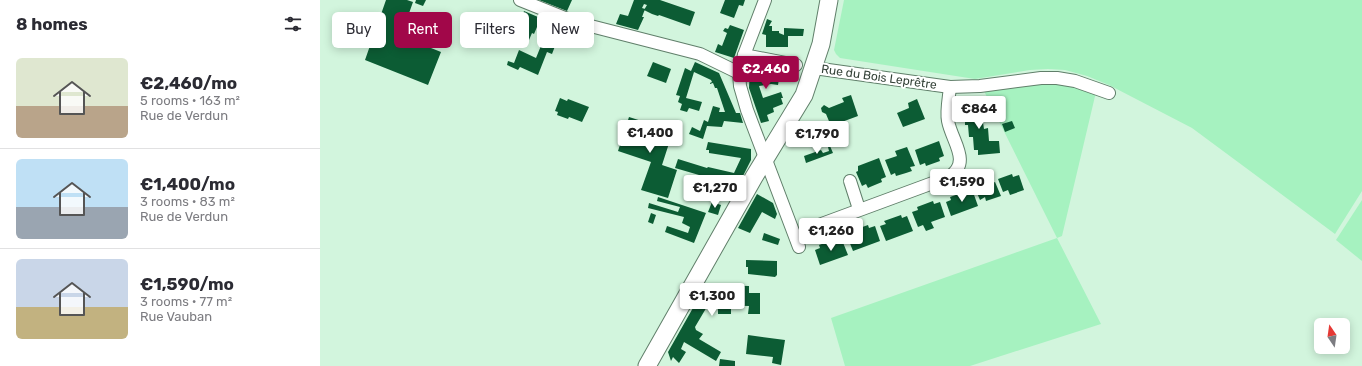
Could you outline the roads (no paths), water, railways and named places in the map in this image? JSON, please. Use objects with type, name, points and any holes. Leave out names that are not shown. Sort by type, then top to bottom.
[{"type":"main road","points":[[651,359],[804,95],[821,44],[829,0]]},
{"type":"street","points":[[520,0],[575,22],[707,57],[740,73]]},
{"type":"street","points":[[765,0],[744,55],[740,73],[743,99],[799,247]]},
{"type":"street","points":[[744,55],[796,65]]},
{"type":"street","name":"Rue du Bois Leprêtre","points":[[814,68],[950,87],[980,86],[1048,78],[1075,81],[1108,93]]},
{"type":"street","points":[[819,225],[948,177],[957,170],[960,160],[948,121],[950,87]]},
{"type":"street","points":[[850,181],[859,209]]}]
